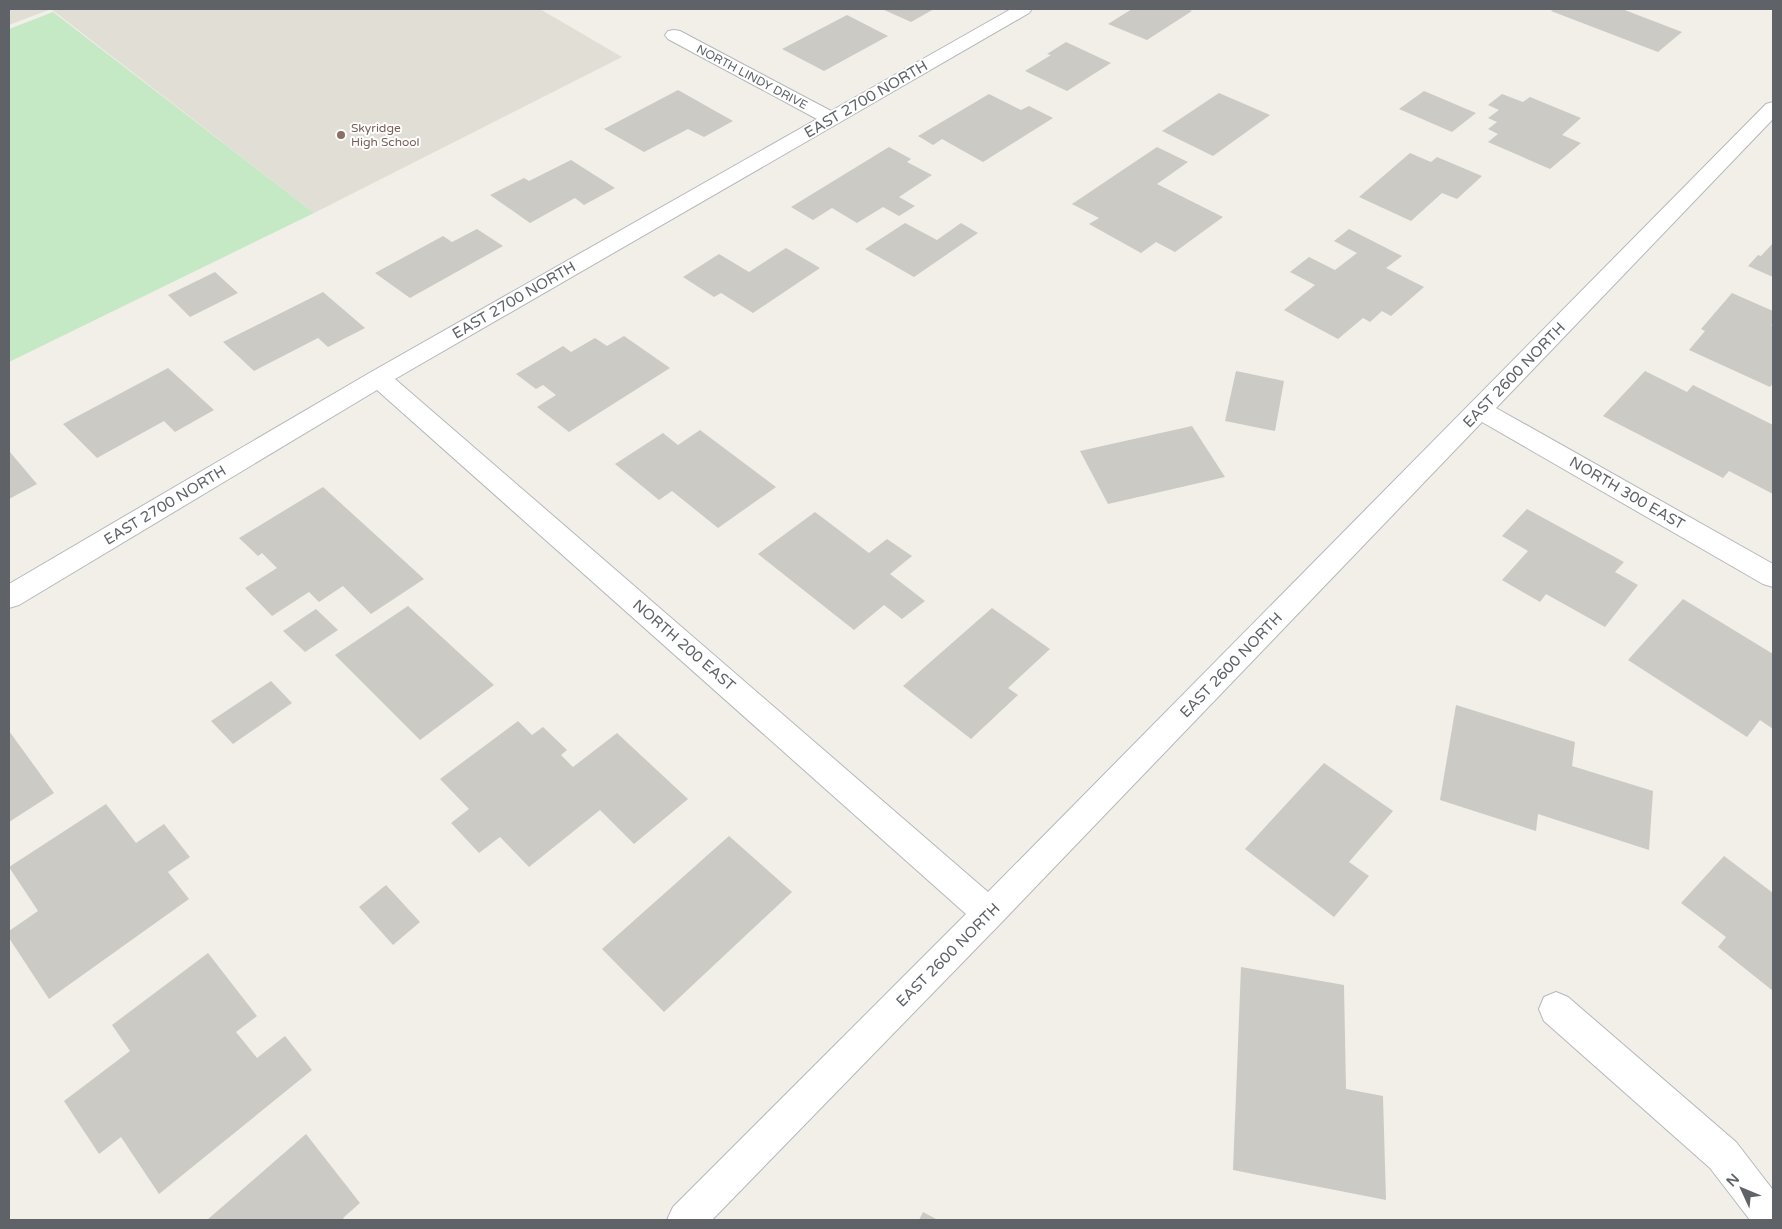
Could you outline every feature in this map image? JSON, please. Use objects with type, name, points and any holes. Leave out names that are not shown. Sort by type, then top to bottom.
[{"type":"street","name":"EAST 2700 NORTH","points":[[9,597],[379,378],[1023,9]]},
{"type":"street","name":"NORTH LINDY DRIVE","points":[[674,35],[831,119]]},
{"type":"street","name":"EAST 2600 NORTH","points":[[686,1220],[989,913],[1773,108]]},
{"type":"street","name":"NORTH 200 EAST","points":[[379,378],[989,913]]},
{"type":"street","name":"NORTH 300 EAST","points":[[1480,410],[1773,577]]},
{"type":"street","points":[[1556,1009],[1723,1155],[1773,1220]]},
{"type":"shaded area","points":[[9,9],[51,9],[9,25]]},
{"type":"shaded area","name":"Skyridge High School","points":[[51,9],[540,9],[622,57],[314,213]]},
{"type":"green space","points":[[53,12],[314,213],[9,362],[9,29]]},
{"type":"building","points":[[882,9],[934,9],[911,22]]},
{"type":"building","points":[[1132,9],[1187,9],[1192,11],[1147,40],[1108,24]]},
{"type":"building","points":[[1554,9],[1622,9],[1682,32],[1658,52],[1551,11]]},
{"type":"building","points":[[847,15],[888,36],[824,71],[782,49]]},
{"type":"building","points":[[1066,42],[1111,63],[1067,91],[1025,71],[1051,55],[1047,54]]},
{"type":"building","points":[[678,90],[733,121],[704,137],[688,129],[644,152],[604,129]]},
{"type":"building","points":[[1424,91],[1476,113],[1452,132],[1399,109]]},
{"type":"building","points":[[1219,93],[1270,115],[1213,156],[1162,131]]},
{"type":"building","points":[[989,94],[1021,110],[1029,106],[1053,118],[983,162],[942,139],[933,145],[918,136]]},
{"type":"building","points":[[1502,94],[1523,102],[1530,97],[1581,118],[1562,135],[1581,143],[1550,169],[1488,142],[1498,134],[1488,129],[1497,122],[1488,118],[1499,110],[1488,105]]},
{"type":"building","points":[[889,147],[911,159],[907,162],[932,175],[899,197],[915,206],[899,216],[883,207],[857,223],[832,208],[813,220],[791,207]]},
{"type":"building","points":[[1157,147],[1188,162],[1157,184],[1223,217],[1175,252],[1156,242],[1141,253],[1089,224],[1099,218],[1072,204]]},
{"type":"building","points":[[1410,153],[1431,162],[1437,157],[1482,176],[1457,199],[1442,193],[1411,221],[1359,197]]},
{"type":"building","points":[[571,160],[615,188],[584,205],[575,198],[530,223],[490,195],[524,178],[529,181]]},
{"type":"building","points":[[905,223],[937,240],[961,223],[978,233],[914,277],[865,249]]},
{"type":"building","points":[[477,229],[503,246],[410,298],[375,273],[443,236],[452,242]]},
{"type":"building","points":[[1349,229],[1402,256],[1386,268],[1424,287],[1391,316],[1382,311],[1370,322],[1363,318],[1338,339],[1284,310],[1315,285],[1290,272],[1309,257],[1335,270],[1357,253],[1334,241]]},
{"type":"building","points":[[1773,243],[1773,277],[1748,266]]},
{"type":"building","points":[[786,248],[820,268],[753,313],[721,293],[714,297],[683,277],[719,254],[749,272]]},
{"type":"building","points":[[215,272],[238,293],[190,317],[168,295]]},
{"type":"building","points":[[323,292],[365,328],[328,347],[318,338],[254,371],[223,342]]},
{"type":"building","points":[[1732,293],[1773,311],[1773,323],[1771,325],[1773,326],[1773,383],[1770,387],[1689,350],[1705,331],[1701,329]]},
{"type":"building","points":[[624,336],[670,368],[569,432],[537,407],[556,395],[543,385],[536,389],[516,374],[563,346],[571,352],[595,338],[607,346]]},
{"type":"building","points":[[168,368],[214,410],[175,432],[164,421],[97,458],[63,424]]},
{"type":"building","points":[[1236,371],[1284,381],[1275,431],[1225,421]]},
{"type":"building","points":[[1645,371],[1687,392],[1693,385],[1773,425],[1773,494],[1729,471],[1723,478],[1603,416]]},
{"type":"building","points":[[1192,426],[1225,477],[1108,504],[1080,451]]},
{"type":"building","points":[[700,430],[776,487],[718,528],[672,491],[659,500],[615,464],[663,433],[678,445]]},
{"type":"building","points":[[9,451],[37,484],[9,499]]},
{"type":"building","points":[[323,487],[424,579],[371,614],[343,586],[319,602],[309,592],[272,616],[245,588],[277,568],[262,553],[258,556],[239,538]]},
{"type":"building","points":[[1527,509],[1624,562],[1615,572],[1638,585],[1605,627],[1546,594],[1540,602],[1502,580],[1528,551],[1502,536]]},
{"type":"building","points":[[815,512],[869,553],[887,539],[912,556],[890,574],[925,601],[902,619],[884,605],[854,630],[758,554]]},
{"type":"building","points":[[1683,599],[1773,654],[1773,729],[1760,720],[1747,737],[1628,660]]},
{"type":"building","points":[[408,606],[494,685],[420,740],[335,655]]},
{"type":"building","points":[[992,608],[1050,649],[1008,688],[1018,695],[971,739],[903,686]]},
{"type":"building","points":[[316,609],[338,630],[305,652],[283,631]]},
{"type":"building","points":[[271,681],[292,703],[233,744],[211,721]]},
{"type":"building","points":[[1456,705],[1575,742],[1572,766],[1653,791],[1649,850],[1538,814],[1536,831],[1440,800]]},
{"type":"building","points":[[518,721],[532,735],[543,727],[567,750],[561,755],[573,767],[617,733],[688,799],[634,844],[600,810],[529,867],[500,837],[479,853],[451,823],[469,809],[440,779]]},
{"type":"building","points":[[9,731],[54,793],[9,822]]},
{"type":"building","points":[[1324,763],[1393,811],[1349,862],[1369,876],[1334,917],[1245,849]]},
{"type":"building","points":[[106,804],[136,843],[164,824],[190,857],[168,872],[189,899],[49,999],[9,938],[9,931],[38,911],[9,867]]},
{"type":"building","points":[[729,836],[792,892],[664,1012],[602,949]]},
{"type":"building","points":[[1724,856],[1773,893],[1773,991],[1718,947],[1726,937],[1681,903]]},
{"type":"building","points":[[386,885],[420,922],[393,945],[359,907]]},
{"type":"building","points":[[208,953],[257,1016],[236,1032],[257,1058],[285,1036],[312,1070],[159,1194],[121,1137],[99,1154],[64,1101],[130,1051],[112,1025]]},
{"type":"building","points":[[1241,967],[1344,985],[1346,1089],[1383,1096],[1386,1200],[1233,1170]]},
{"type":"building","points":[[306,1134],[360,1203],[343,1218],[345,1220],[207,1220]]},
{"type":"building","points":[[923,1212],[938,1220],[919,1220]]},
{"type":"place","name":"Skyridge High School","points":[[341,135]]}]
